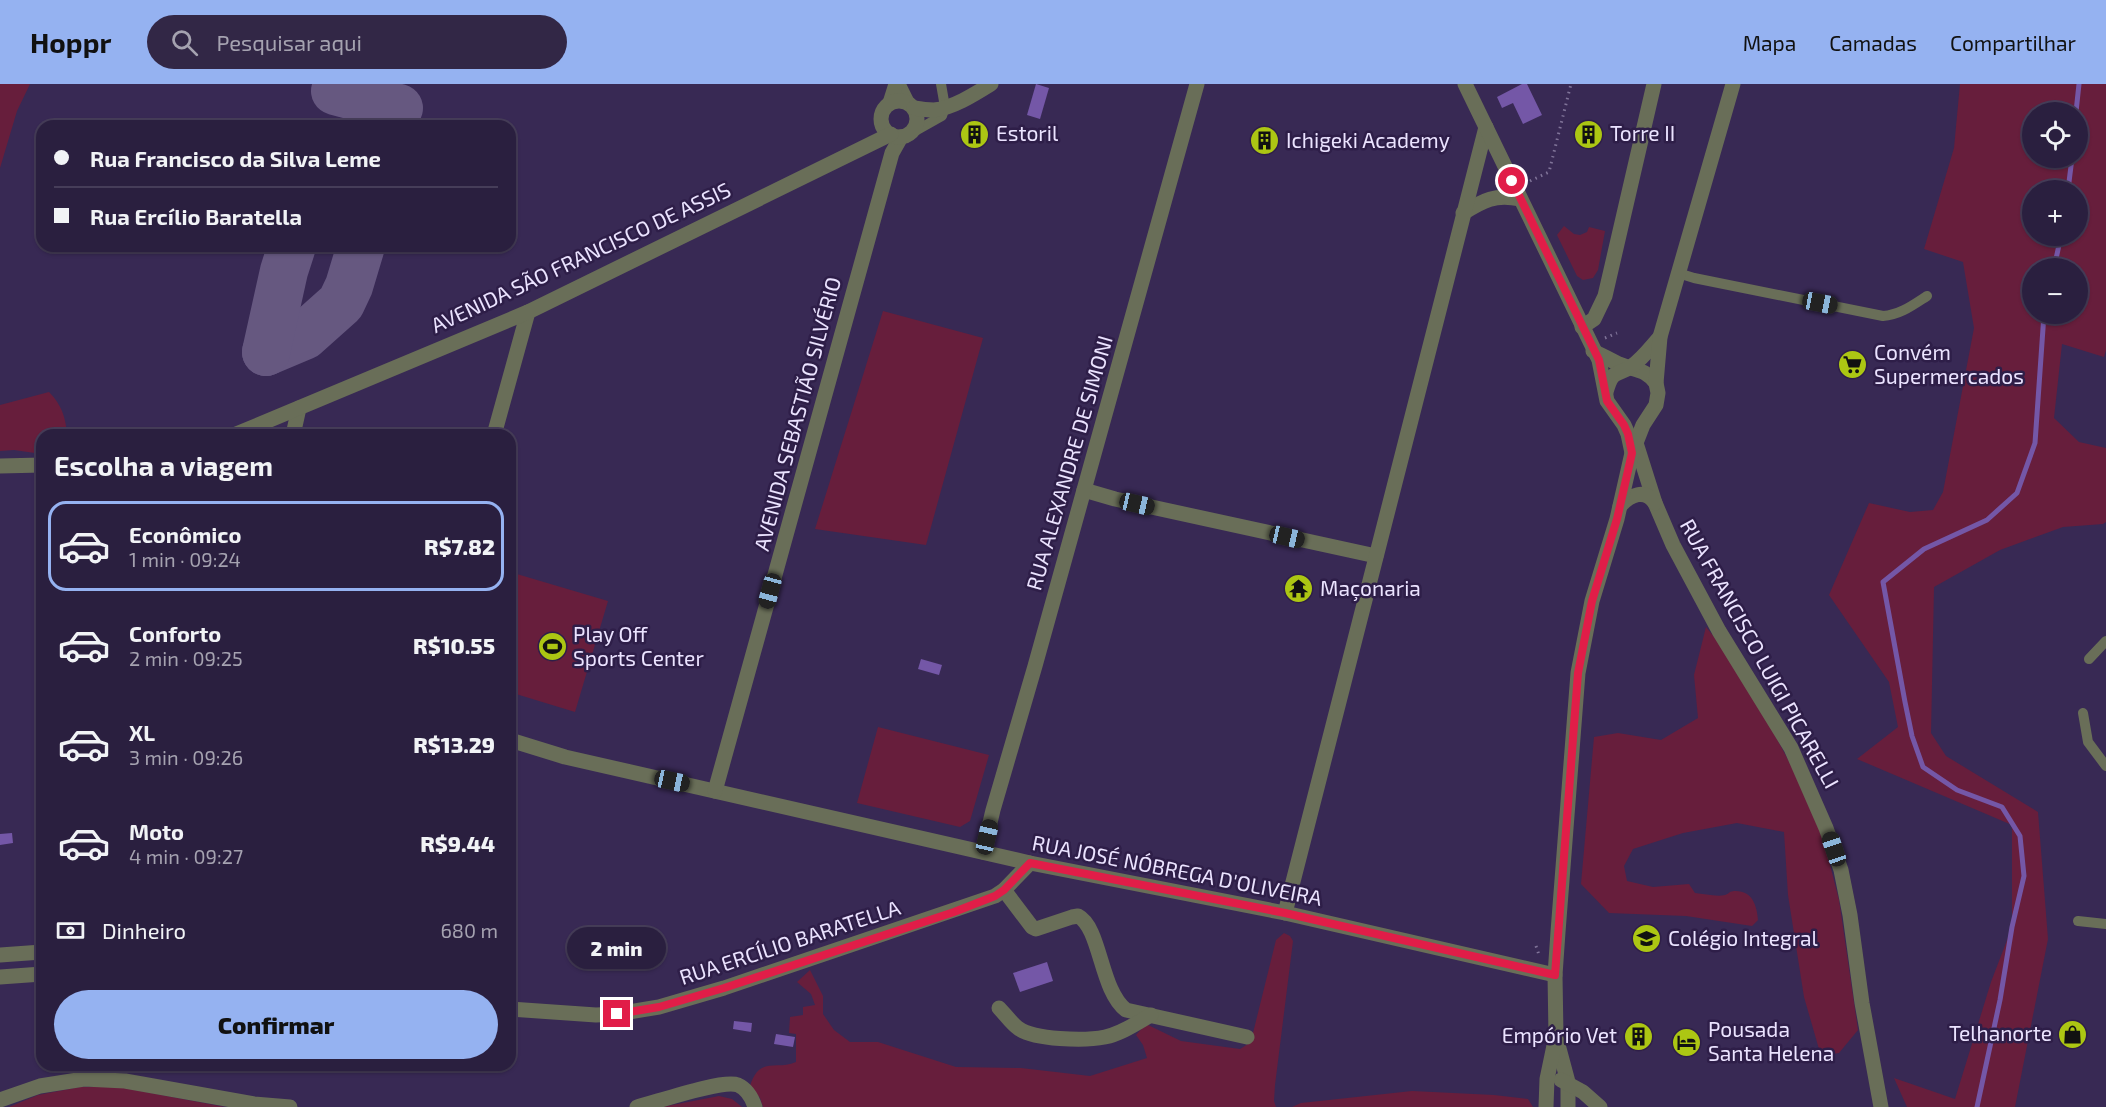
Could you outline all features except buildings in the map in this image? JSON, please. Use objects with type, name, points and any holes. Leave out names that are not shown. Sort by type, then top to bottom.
[{"type":"street","points":[[890,103],[897,84]]},
{"type":"street","points":[[897,84],[911,105],[918,117],[916,126],[893,135],[881,120],[883,110],[890,103],[898,100],[911,105],[935,110],[977,93],[991,84]]},
{"type":"street","name":"RUA ALEXANDRE DE SIMONI","points":[[983,852],[1197,84]]},
{"type":"street","points":[[1465,84],[1602,370],[1607,401],[1619,417],[1638,420],[1648,415]]},
{"type":"street","points":[[1582,327],[1594,319],[1605,296],[1654,84]]},
{"type":"street","points":[[1546,1107],[1547,1079],[1556,1036],[1555,975],[1578,673],[1592,601],[1620,506],[1634,448],[1648,415],[1656,405],[1660,337],[1733,84]]},
{"type":"street","points":[[1285,913],[1486,127]]},
{"type":"street","name":"AVENIDA SEBASTIÃO SILVÉRIO","points":[[715,791],[892,153],[889,146],[893,135]]},
{"type":"street","name":"AVENIDA SÃO FRANCISCO DE ASSIS","points":[[248,429],[528,312],[893,135]]},
{"type":"street","points":[[1463,213],[1495,197],[1507,196],[1520,199]]},
{"type":"street","points":[[496,429],[528,312]]},
{"type":"street","points":[[1630,368],[1660,337]]},
{"type":"street","points":[[1593,351],[1630,368]]},
{"type":"street","points":[[1606,392],[1614,375],[1630,368],[1640,369],[1649,374],[1656,383]]},
{"type":"street","points":[[294,429],[299,408]]},
{"type":"street","name":"RUA FRANCISCO LUIGI PICARELLI","points":[[1619,417],[1673,545],[1719,631],[1791,748],[1827,828],[1841,870],[1850,915],[1862,1004],[1881,1107]]},
{"type":"street","points":[[0,466],[36,465]]},
{"type":"street","points":[[1084,490],[1376,556]]},
{"type":"street","points":[[1620,506],[1638,494],[1648,496],[1655,503]]},
{"type":"street","name":"RUA JOSÉ NÓBREGA D'OLIVEIRA","points":[[516,742],[565,757],[1030,863],[1285,913],[1555,975]]},
{"type":"street","name":"RUA ERCÍLIO BARATELLA","points":[[516,1009],[596,1015],[659,1007],[724,988],[954,912],[995,896],[1004,890],[1030,863]]},
{"type":"street","points":[[1004,890],[1032,927],[1036,929],[1078,916],[1086,921],[1109,985],[1120,1005],[1126,1010],[1247,1037]]},
{"type":"street","points":[[0,955],[36,952]]},
{"type":"street","points":[[0,977],[36,974]]},
{"type":"street","points":[[999,1008],[1017,1028],[1029,1034],[1067,1039],[1105,1037],[1127,1029],[1151,1015]]},
{"type":"street","points":[[1556,1036],[1568,1082],[1568,1107]]},
{"type":"street","points":[[0,1100],[40,1086],[84,1079],[124,1081],[254,1104],[290,1107]]},
{"type":"street","points":[[1547,1079],[1568,1082],[1600,1107]]},
{"type":"street","points":[[637,1107],[719,1085],[735,1084],[748,1094],[755,1107]]},
{"type":"lane","points":[[893,135],[942,116],[945,107],[941,84]]},
{"type":"lane","points":[[1678,273],[1883,316],[1893,316],[1927,296]]},
{"type":"lane","points":[[2089,659],[2106,641]]},
{"type":"lane","points":[[2083,713],[2088,742],[2106,766]]},
{"type":"lane","points":[[2078,921],[2106,924]]},
{"type":"path","points":[[1530,181],[1550,172],[1571,84]]},
{"type":"shaded area","points":[[0,84],[30,84],[17,111],[0,168]]},
{"type":"shaded area","points":[[1036,84],[1049,88],[1040,119],[1027,115]]},
{"type":"shaded area","points":[[1522,84],[1527,84],[1542,115],[1523,124],[1513,103],[1502,108],[1497,97]]},
{"type":"shaded area","points":[[1960,84],[2106,84],[2106,350],[2104,357],[2062,344],[2054,418],[2079,442],[2106,448],[2106,522],[2063,527],[2000,550],[1934,587],[1931,733],[1946,756],[2038,812],[2048,939],[2015,1107],[1907,1107],[1894,1078],[1955,1099],[1991,982],[2012,927],[2012,825],[1857,759],[1898,727],[1889,682],[1829,595],[1869,503],[1910,512],[1933,510],[1943,492],[1974,328],[1963,262],[1924,249],[1954,148]]},
{"type":"shaded area","points":[[1564,226],[1574,234],[1580,235],[1587,232],[1589,227],[1605,231],[1598,270],[1593,278],[1583,280],[1577,276],[1557,235]]},
{"type":"shaded area","points":[[883,311],[983,338],[926,545],[815,529]]},
{"type":"shaded area","points":[[49,392],[62,411],[66,429],[36,429],[36,453],[14,450],[0,451],[0,405]]},
{"type":"shaded area","name":"Play Off Sports Center","points":[[516,574],[608,601],[575,712],[516,694]]},
{"type":"shaded area","points":[[1706,627],[1738,666],[1817,814],[1839,900],[1858,1030],[1839,1053],[1821,1056],[1804,997],[1788,895],[1784,832],[1737,823],[1683,833],[1633,849],[1624,866],[1627,881],[1653,887],[1689,884],[1695,893],[1718,896],[1734,891],[1745,893],[1752,900],[1756,909],[1758,920],[1752,926],[1686,916],[1609,913],[1581,884],[1594,737],[1618,733],[1661,740],[1698,718],[1694,675]]},
{"type":"shaded area","points":[[921,659],[942,665],[939,675],[918,669]]},
{"type":"shaded area","points":[[878,727],[989,755],[970,821],[960,827],[857,803]]},
{"type":"shaded area","points":[[12,833],[13,843],[0,845],[0,834]]},
{"type":"shaded area","points":[[1284,933],[1293,941],[1275,1085],[1276,1107],[763,1107],[760,1098],[750,1086],[754,1076],[764,1067],[796,1062],[796,1034],[789,1033],[790,1017],[803,1015],[803,1007],[815,1005],[811,994],[797,982],[810,970],[823,996],[823,1014],[834,1030],[850,1042],[878,1042],[956,1067],[1021,1068],[1090,1076],[1147,1058],[1143,1045],[1136,1035],[1146,1024],[1181,1041],[1240,1049],[1248,1044],[1253,1033],[1276,940]]},
{"type":"shaded area","points":[[1047,962],[1053,981],[1020,992],[1013,973]]},
{"type":"shaded area","points":[[734,1021],[752,1023],[751,1032],[733,1029]]},
{"type":"shaded area","points":[[776,1034],[795,1037],[793,1047],[774,1044]]},
{"type":"shaded area","points":[[80,1087],[119,1087],[225,1107],[9,1107],[38,1095]]},
{"type":"shaded area","points":[[1412,1091],[1528,1099],[1533,1107],[1292,1107],[1301,1103]]},
{"type":"shaded area","points":[[719,1096],[732,1099],[742,1107],[662,1107]]},
{"type":"waterway","points":[[2077,102],[2079,84]]},
{"type":"waterway","points":[[2069,180],[2071,168]]},
{"type":"waterway","points":[[2056,258],[2059,246]]},
{"type":"waterway","points":[[1977,1107],[2024,876],[2020,836],[2002,807],[1957,790],[1923,767],[1912,736],[1883,582],[1924,549],[1987,520],[2017,493],[2035,443],[2043,324]]},
{"type":"taxiway","points":[[335,91],[399,108]]},
{"type":"taxiway","points":[[266,352],[290,252]]},
{"type":"taxiway","points":[[266,352],[304,336],[341,303],[349,286],[359,252]]},
{"type":"place","name":"Estoril","points":[[975,134]]},
{"type":"place","name":"Torre II","points":[[1589,134]]},
{"type":"place","name":"Ichigeki Academy","points":[[1265,141]]},
{"type":"place","name":"Convém Supermercados","points":[[1853,365]]},
{"type":"place","name":"Maçonaria","points":[[1299,589]]},
{"type":"place","name":"Play Off Sports Center","points":[[552,647]]},
{"type":"place","name":"Colégio Integral","points":[[1647,939]]},
{"type":"place","name":"Telhanorte","points":[[2073,1034]]},
{"type":"place","name":"Empório Vet","points":[[1638,1036]]},
{"type":"place","name":"Pousada Santa Helena","points":[[1687,1042]]},
{"type":"route","points":[[617,1014],[659,1007],[724,988],[954,912],[995,896],[1004,890],[1030,863],[1285,913],[1555,975],[1578,673],[1592,601],[1617,519],[1632,453],[1624,425],[1607,401],[1599,360],[1512,181]]}]
